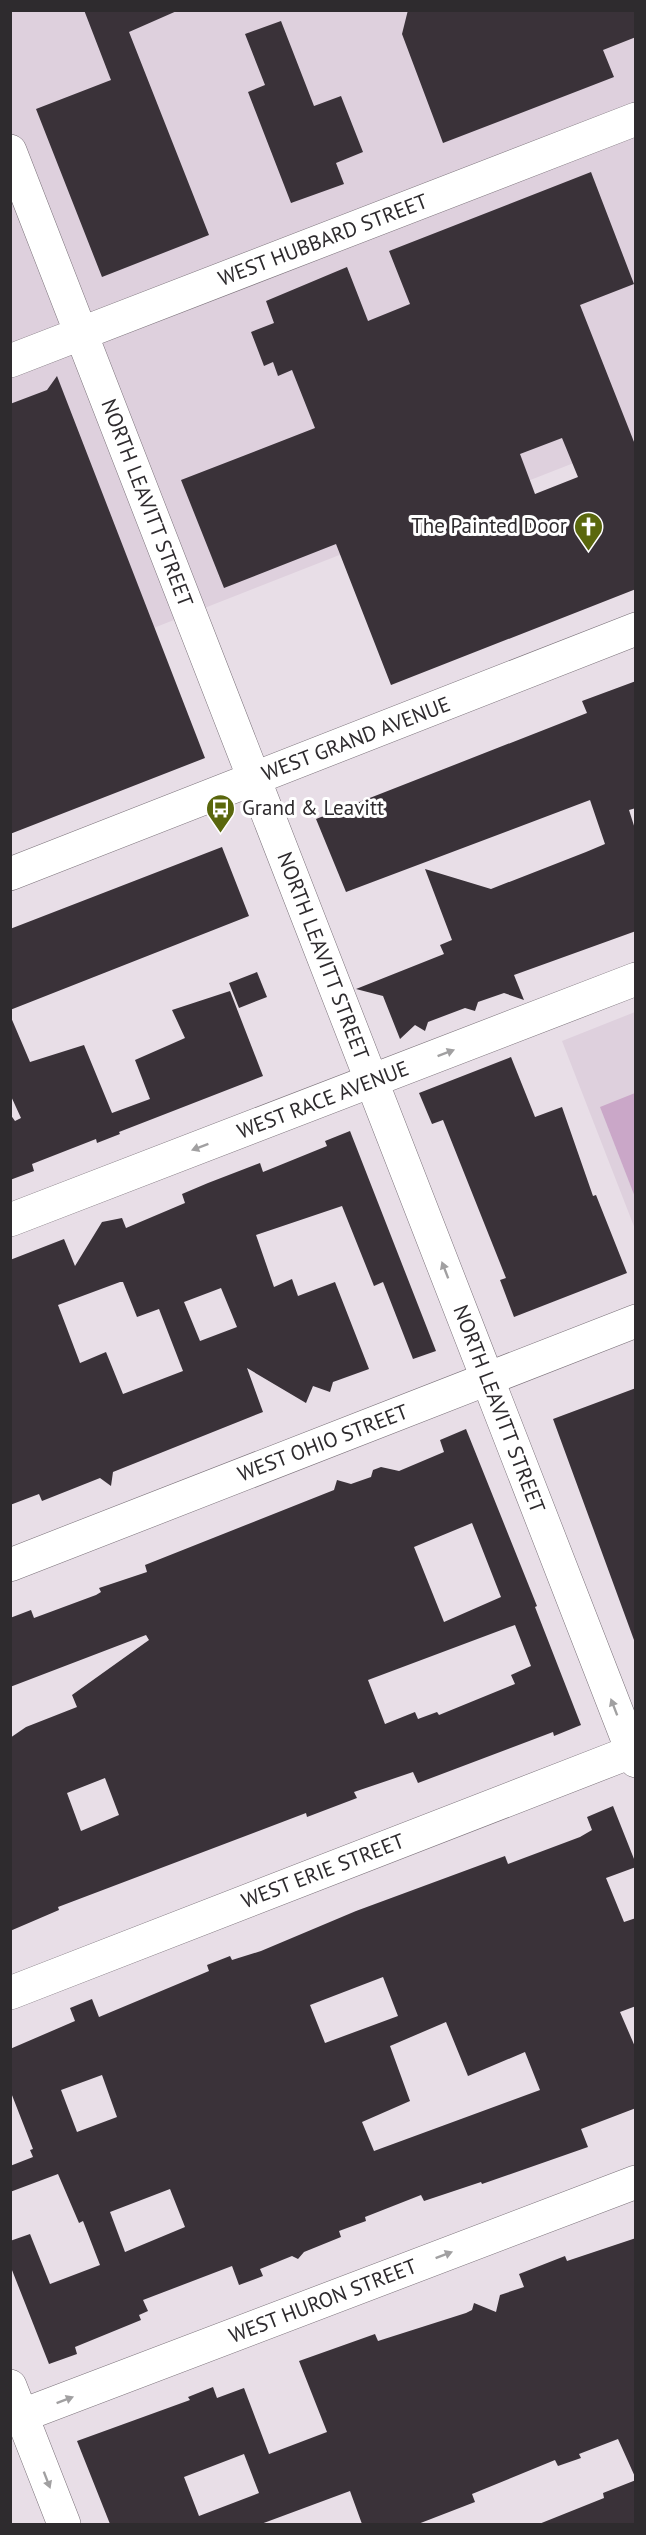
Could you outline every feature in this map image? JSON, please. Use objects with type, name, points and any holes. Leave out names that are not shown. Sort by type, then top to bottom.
[{"type":"street","name":"WEST HUBBARD STREET","points":[[10,361],[636,119]]},
{"type":"street","name":"NORTH LEAVITT STREET","points":[[10,151],[634,1754]]},
{"type":"street","name":"WEST GRAND AVENUE","points":[[10,874],[636,629]]},
{"type":"street","name":"WEST RACE AVENUE","points":[[10,1220],[636,979]]},
{"type":"street","name":"WEST OHIO STREET","points":[[10,1564],[636,1321]]},
{"type":"street","name":"WEST ERIE STREET","points":[[10,1993],[634,1754]]},
{"type":"street","name":"WEST HURON STREET","points":[[14,2408],[636,2182]]},
{"type":"street","points":[[14,2408],[64,2524]]},
{"type":"shaded area","points":[[11,11],[635,11],[635,439],[11,684]]},
{"type":"shaded area","points":[[635,1012],[635,1229],[562,1041]]},
{"type":"shaded area","points":[[635,1093],[635,1197],[600,1107]]},
{"type":"building","points":[[84,10],[179,10],[129,32],[209,235],[102,277],[36,109],[111,80]]},
{"type":"building","points":[[408,10],[636,10],[636,37],[603,50],[614,77],[443,143],[402,34]]},
{"type":"building","points":[[281,21],[314,106],[341,96],[363,152],[336,163],[344,184],[291,203],[248,92],[265,85],[245,34]]},
{"type":"building","points":[[591,172],[634,284],[580,305],[636,447],[636,589],[391,685],[336,544],[224,588],[181,480],[315,428],[292,370],[278,376],[273,362],[264,366],[251,332],[274,323],[266,301],[347,267],[368,321],[410,304],[389,251]],"holes":[[[562,438],[578,477],[535,494],[520,454]]]},
{"type":"building","points":[[57,376],[205,758],[10,834],[10,404],[47,390]]},
{"type":"building","points":[[636,681],[636,808],[629,810],[636,832],[636,931],[514,975],[524,1000],[504,993],[478,1002],[475,1011],[465,1008],[428,1022],[425,1031],[415,1025],[400,1039],[383,996],[356,989],[444,954],[440,945],[452,940],[425,869],[491,889],[586,852],[605,844],[590,800],[346,892],[316,819],[587,713],[582,701]]},
{"type":"building","points":[[222,847],[249,916],[10,1010],[10,929]]},
{"type":"building","points":[[257,972],[267,997],[239,1008],[229,983]]},
{"type":"building","points":[[230,991],[263,1076],[119,1132],[120,1134],[97,1143],[96,1139],[32,1164],[34,1171],[10,1180],[10,1114],[15,1121],[21,1118],[10,1094],[10,1015],[30,1062],[84,1045],[112,1113],[150,1099],[135,1060],[185,1038],[172,1010]]},
{"type":"building","points":[[511,1057],[535,1117],[562,1107],[593,1196],[596,1195],[627,1273],[514,1317],[500,1280],[506,1278],[443,1120],[432,1124],[419,1093]]},
{"type":"building","points":[[350,1131],[436,1351],[413,1359],[383,1282],[374,1286],[342,1206],[256,1235],[274,1287],[292,1279],[298,1296],[335,1282],[369,1369],[333,1382],[330,1392],[313,1386],[306,1403],[247,1368],[263,1412],[113,1472],[111,1486],[100,1478],[42,1501],[39,1494],[10,1505],[10,1260],[64,1239],[75,1266],[102,1222],[122,1218],[126,1228],[185,1203],[182,1194],[260,1163],[263,1172],[327,1146],[325,1141]],"holes":[[[123,1282],[137,1317],[159,1309],[183,1371],[123,1394],[106,1352],[80,1363],[58,1305]],[[221,1288],[237,1327],[200,1341],[184,1302]]]},
{"type":"building","points":[[636,1388],[636,1640],[634,1640],[553,1419]]},
{"type":"building","points":[[466,1429],[537,1606],[535,1607],[581,1725],[554,1736],[553,1732],[418,1783],[413,1772],[354,1792],[357,1798],[307,1817],[306,1813],[58,1907],[59,1910],[10,1931],[10,1738],[26,1727],[77,1707],[72,1695],[149,1640],[146,1635],[10,1687],[10,1618],[31,1610],[34,1618],[96,1595],[101,1592],[99,1588],[147,1572],[145,1565],[334,1490],[337,1480],[351,1484],[371,1477],[373,1470],[381,1467],[399,1471],[444,1452],[440,1440]],"holes":[[[472,1523],[501,1597],[444,1622],[414,1547]],[[515,1625],[531,1666],[511,1675],[515,1684],[439,1715],[437,1712],[418,1719],[415,1712],[385,1724],[368,1680]],[[105,1778],[119,1815],[81,1831],[67,1793]]]},
{"type":"building","points":[[613,1806],[636,1864],[636,1867],[606,1878],[624,1922],[636,1918],[636,2006],[620,2012],[636,2049],[636,2108],[581,2129],[588,2147],[482,2184],[481,2182],[424,2201],[421,2195],[365,2217],[366,2221],[339,2231],[341,2237],[304,2252],[298,2259],[292,2256],[260,2269],[263,2276],[239,2285],[232,2266],[143,2300],[148,2311],[139,2315],[141,2320],[75,2347],[77,2354],[49,2364],[10,2265],[10,2241],[30,2234],[50,2284],[100,2265],[83,2221],[79,2223],[58,2174],[10,2192],[10,2166],[33,2157],[30,2150],[33,2149],[10,2090],[10,2049],[75,2021],[70,2008],[92,1999],[99,2017],[209,1971],[207,1965],[230,1956],[232,1960],[261,1951],[356,1911],[505,1856],[508,1864],[580,1837],[592,1830],[587,1817]],"holes":[[[383,1977],[398,2016],[325,2043],[310,2005]],[[446,2022],[468,2076],[525,2052],[540,2090],[374,2151],[362,2122],[410,2101],[390,2046]],[[102,2075],[117,2117],[77,2132],[61,2090]],[[170,2189],[185,2227],[125,2252],[110,2212]]]},
{"type":"building","points":[[636,2238],[636,2479],[618,2439],[579,2454],[581,2458],[558,2466],[555,2460],[472,2494],[475,2502],[418,2524],[362,2524],[350,2491],[261,2524],[110,2524],[77,2441],[190,2400],[188,2397],[213,2387],[217,2398],[244,2388],[269,2454],[327,2432],[299,2361],[375,2334],[378,2341],[466,2313],[472,2310],[474,2303],[496,2312],[500,2295],[524,2287],[519,2274],[565,2256],[567,2261]],"holes":[[[244,2454],[259,2493],[199,2516],[184,2477]]]},
{"type":"building","points":[[636,2480],[636,2524],[539,2524],[604,2498],[603,2493]]},
{"type":"place","name":"The Painted Door","points":[[588,552]]},
{"type":"place","name":"Grand & Leavitt","points":[[221,834]]}]
